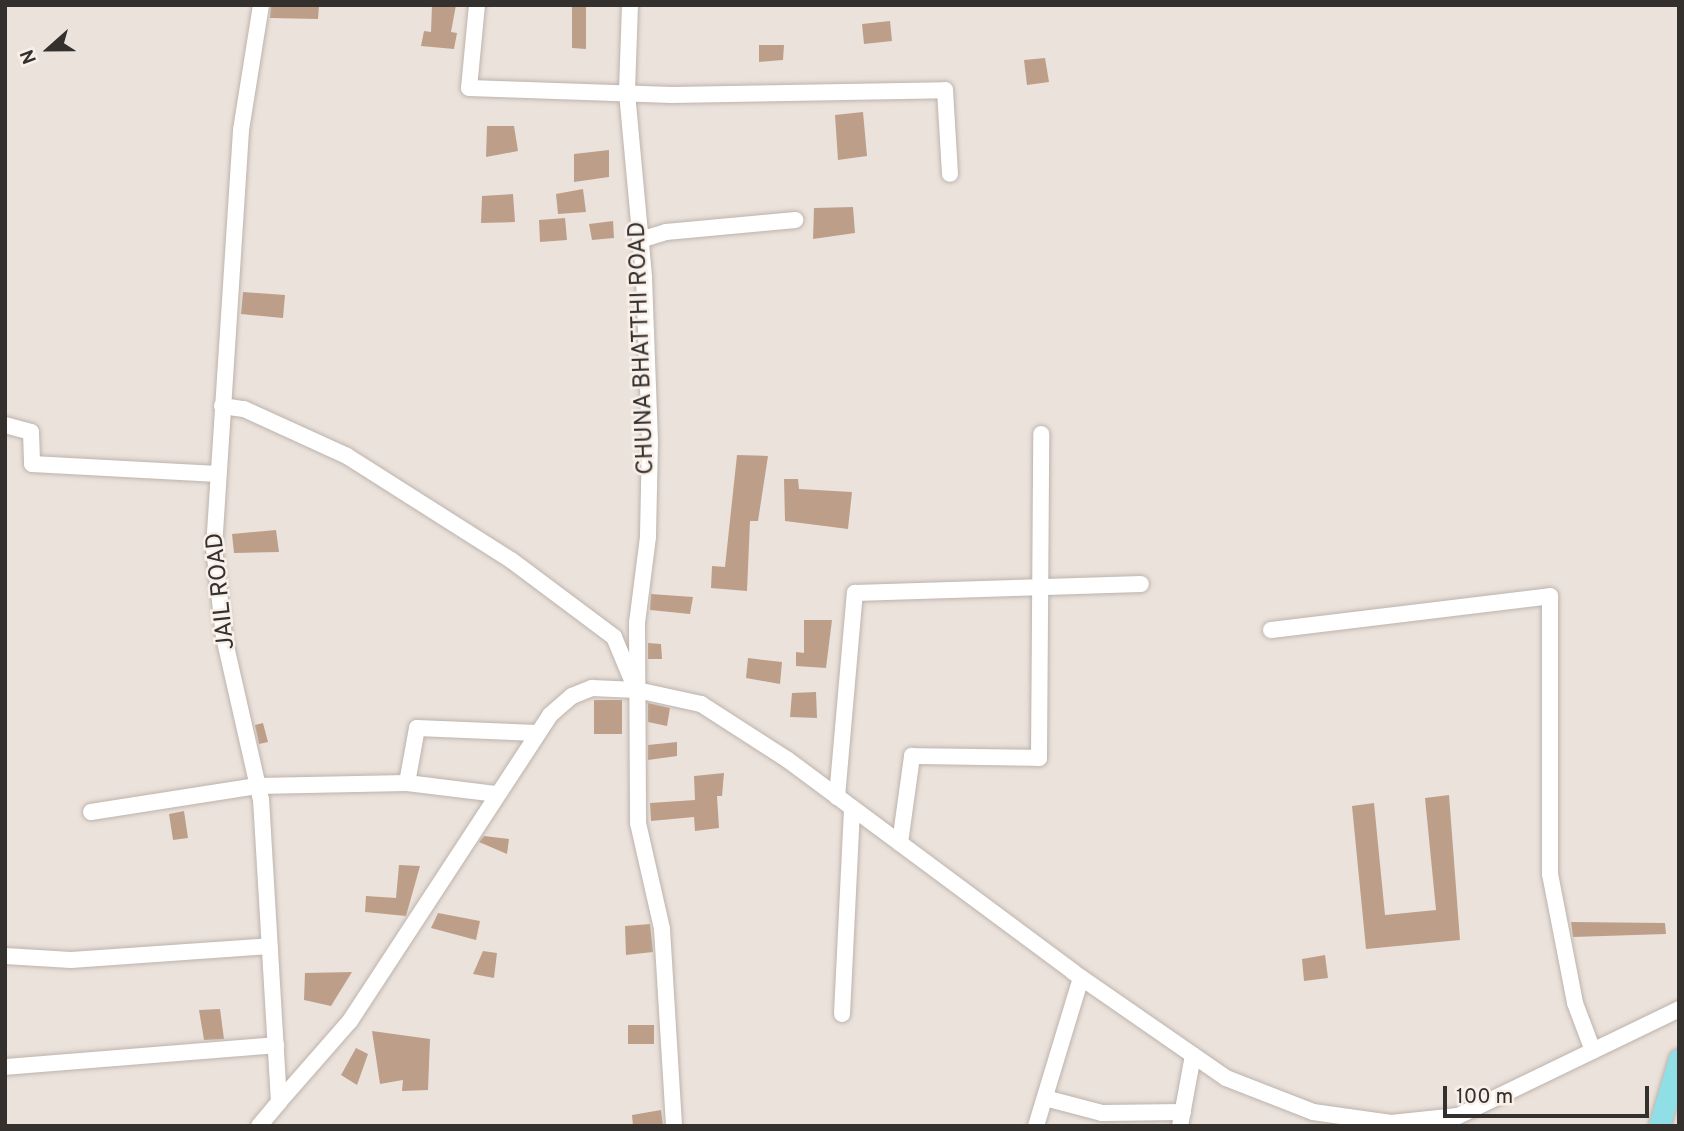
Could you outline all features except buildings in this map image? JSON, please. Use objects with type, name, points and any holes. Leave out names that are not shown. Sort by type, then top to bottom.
[{"type":"main road","points":[[1659,1126],[1679,1059]]},
{"type":"street","name":"JAIL ROAD","points":[[261,5],[241,130],[214,548],[223,637],[257,786],[279,1102]]},
{"type":"street","points":[[477,5],[468,88],[626,93],[836,94],[945,90],[950,174]]},
{"type":"street","name":"CHUNA BHATTHI ROAD","points":[[630,5],[626,93],[640,240],[650,440],[636,690],[638,823],[662,929],[674,1126]]},
{"type":"street","points":[[640,240],[666,232],[795,220]]},
{"type":"street","points":[[222,406],[244,409],[347,456],[511,559],[614,637],[636,690]]},
{"type":"street","points":[[5,425],[30,432],[32,464],[218,474]]},
{"type":"street","points":[[900,843],[912,756],[1039,758],[1041,434]]},
{"type":"street","points":[[837,797],[855,593],[1142,584]]},
{"type":"street","points":[[1270,630],[1550,596],[1550,874],[1570,979],[1593,1051]]},
{"type":"street","points":[[260,1126],[350,1021],[537,733],[572,696],[592,688],[636,690],[701,704],[837,797],[1081,978],[1226,1078],[1313,1112],[1391,1123],[1458,1116],[1679,1009]]},
{"type":"street","points":[[407,783],[417,728],[537,733]]},
{"type":"street","points":[[91,812],[257,786],[407,783],[497,794]]},
{"type":"street","points":[[842,1014],[852,808]]},
{"type":"street","points":[[5,956],[71,960],[270,946]]},
{"type":"street","points":[[1036,1126],[1081,978]]},
{"type":"street","points":[[5,1067],[276,1045]]},
{"type":"street","points":[[1045,1098],[1102,1113],[1181,1119],[1193,1055]]}]
